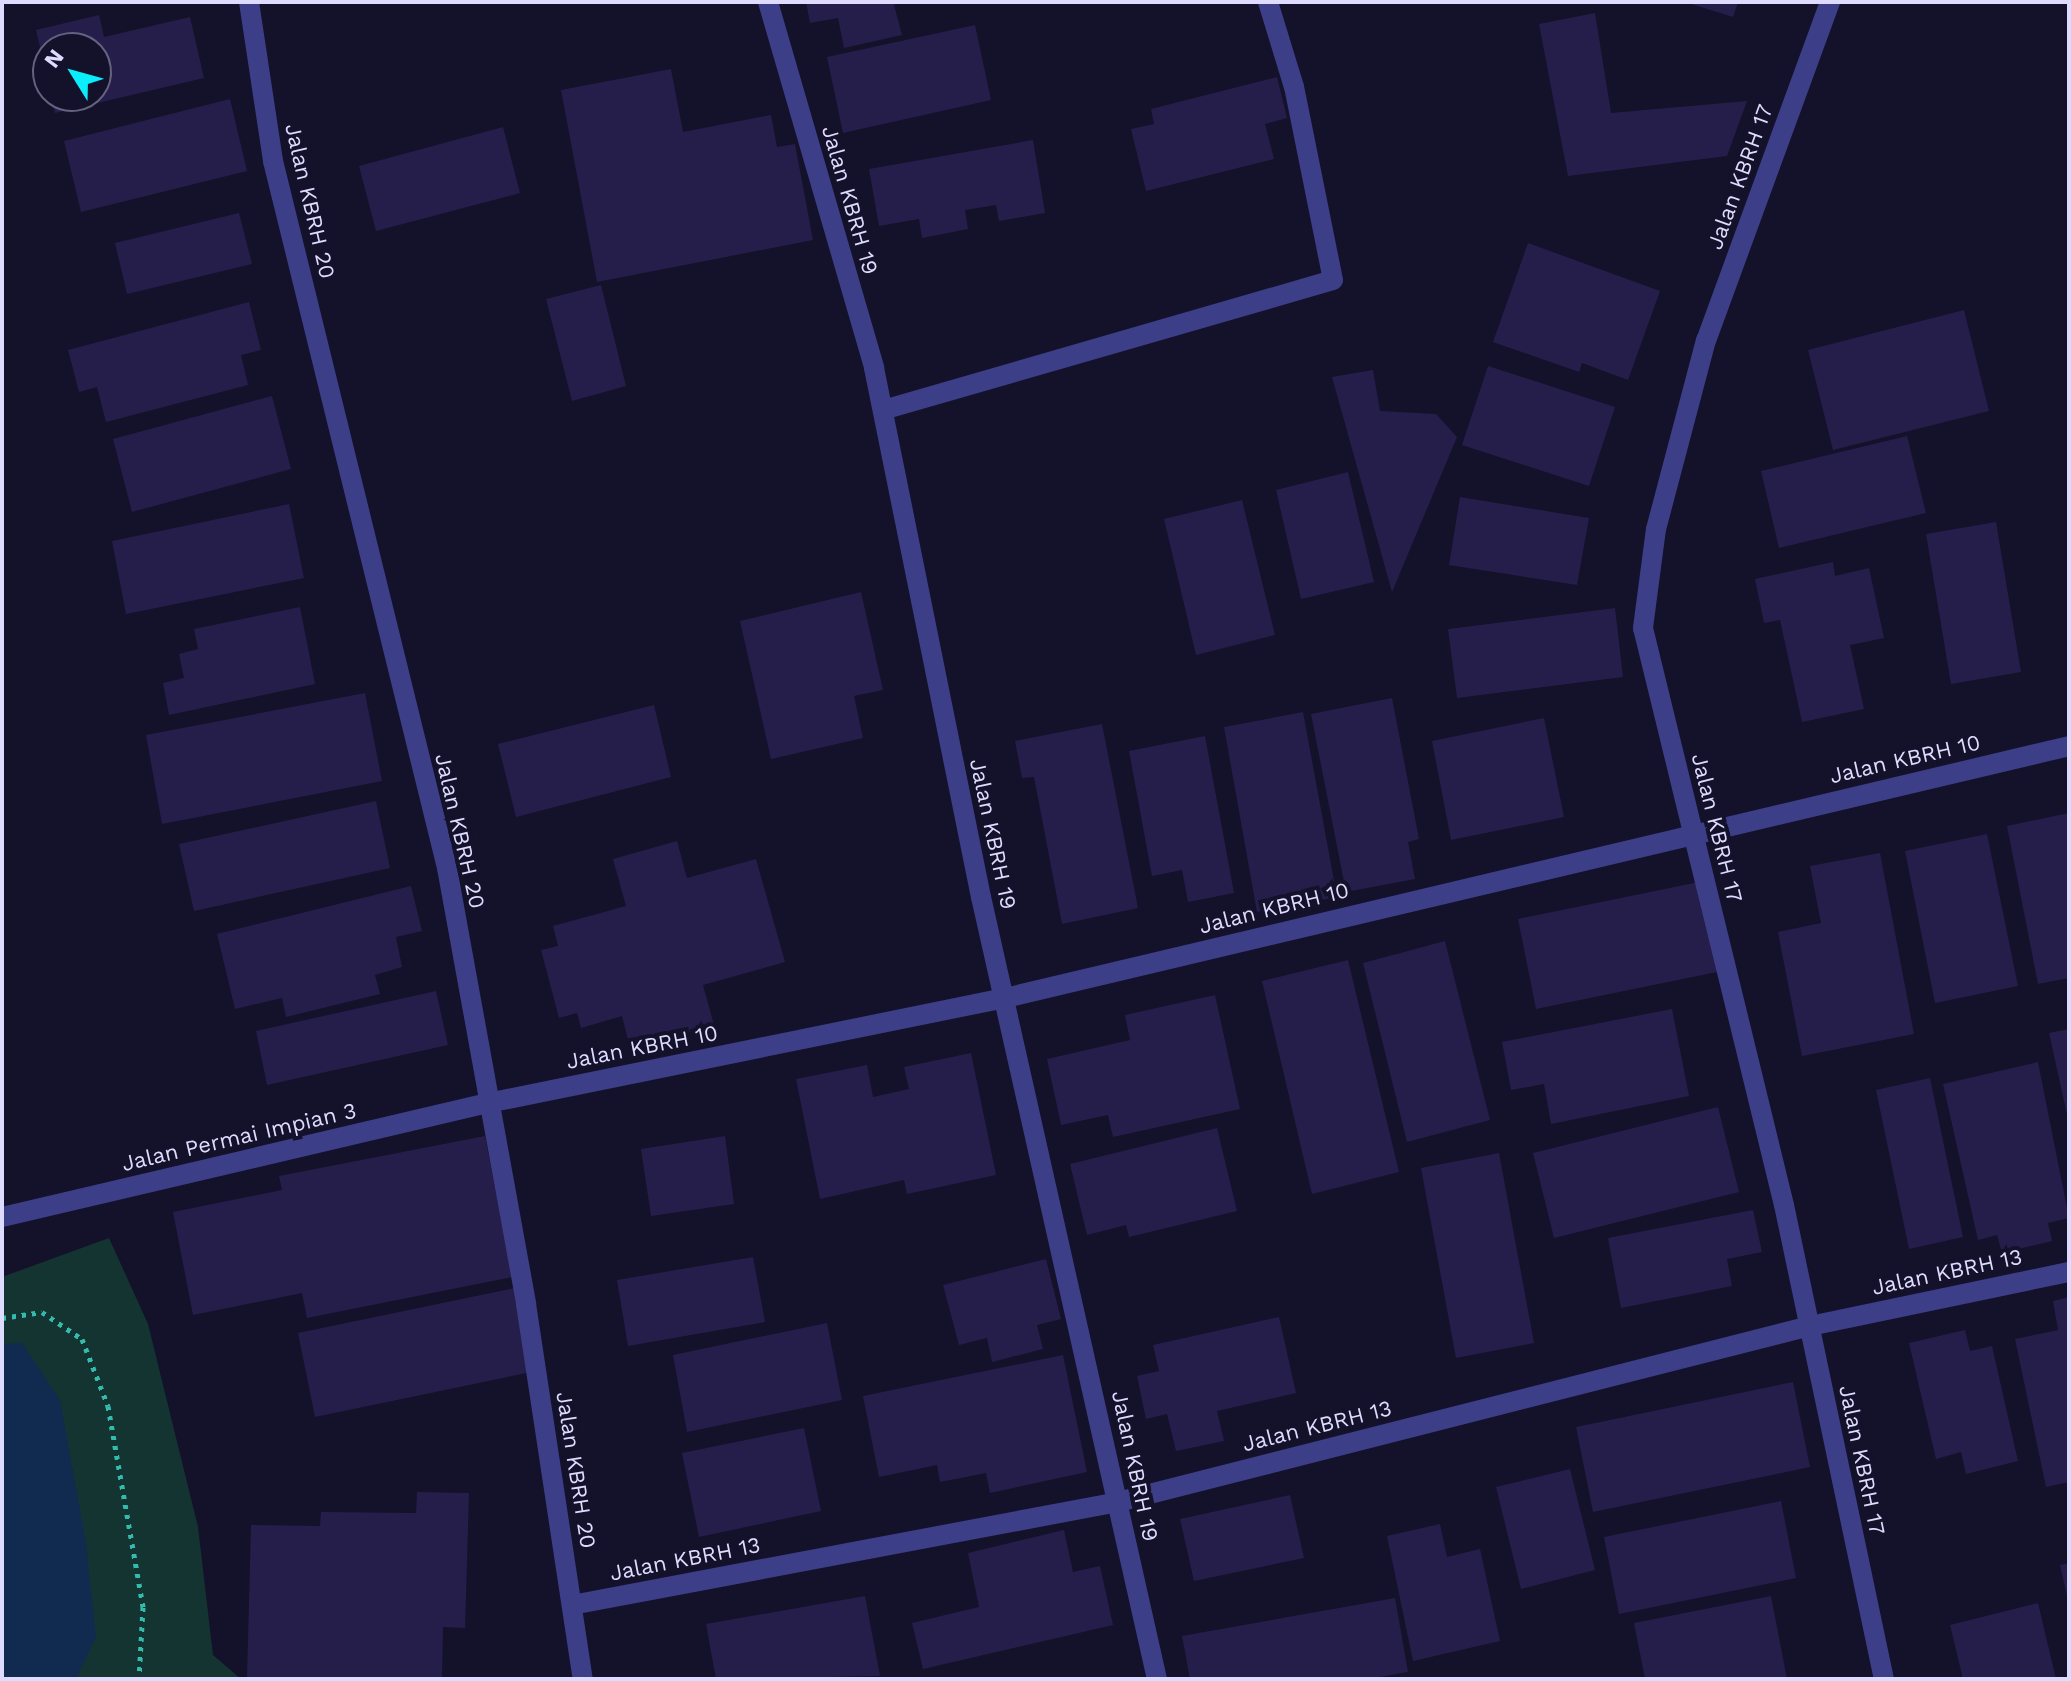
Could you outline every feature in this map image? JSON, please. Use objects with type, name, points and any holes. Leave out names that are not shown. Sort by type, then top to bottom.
[{"type":"street","name":"Jalan KBRH 20","points":[[249,2],[273,161],[447,868],[583,1679]]},
{"type":"street","name":"Jalan KBRH 19","points":[[768,2],[883,410],[1005,998],[1157,1679]]},
{"type":"street","points":[[883,410],[1333,280],[1294,87],[1268,2]]},
{"type":"street","name":"Jalan KBRH 17","points":[[1830,2],[1706,340],[1656,529],[1643,628],[1810,1326],[1884,1679]]},
{"type":"street","name":"Jalan KBRH 10","points":[[488,1103],[1005,998],[1693,831],[2069,746]]},
{"type":"street","name":"Jalan Permai Impian 3","points":[[2,1217],[488,1103]]},
{"type":"street","name":"Jalan KBRH 13","points":[[572,1605],[1118,1502],[1810,1326],[2069,1272]]},
{"type":"path","points":[[2,1318],[42,1312],[82,1339],[108,1406],[143,1607],[139,1679]]},
{"type":"green space","points":[[109,1238],[148,1324],[198,1527],[213,1655],[241,1679],[2,1679],[2,1277]]},
{"type":"water","points":[[22,1343],[60,1400],[86,1543],[96,1637],[76,1679],[2,1679],[2,1344]]},
{"type":"building","points":[[806,2],[902,2],[894,5],[902,35],[844,48],[838,18],[810,23]]},
{"type":"building","points":[[1685,2],[1738,2],[1733,17]]},
{"type":"building","points":[[1595,13],[1611,113],[1747,101],[1727,156],[1568,176],[1539,24]]},
{"type":"building","points":[[99,15],[103,32],[36,32]]},
{"type":"building","points":[[190,17],[204,78],[112,100],[112,35]]},
{"type":"building","points":[[975,25],[991,100],[843,133],[827,57]]},
{"type":"building","points":[[671,69],[683,132],[771,115],[777,147],[795,144],[813,240],[597,282],[561,90]]},
{"type":"building","points":[[1277,77],[1287,118],[1265,124],[1274,159],[1146,191],[1131,129],[1154,124],[1151,109]]},
{"type":"building","points":[[230,99],[247,171],[81,212],[64,141]]},
{"type":"building","points":[[503,127],[520,193],[376,231],[359,166]]},
{"type":"building","points":[[1033,140],[1045,213],[999,221],[996,205],[965,210],[968,229],[922,238],[919,219],[879,226],[869,169]]},
{"type":"building","points":[[239,213],[252,264],[127,294],[115,243]]},
{"type":"building","points":[[1528,243],[1660,291],[1628,380],[1582,363],[1579,372],[1493,342]]},
{"type":"building","points":[[601,285],[626,386],[572,401],[546,299]]},
{"type":"building","points":[[249,302],[261,350],[241,355],[248,385],[106,422],[97,387],[79,392],[68,350]]},
{"type":"building","points":[[1964,310],[1989,411],[1833,450],[1808,350]]},
{"type":"building","points":[[1488,366],[1615,407],[1589,486],[1462,445]]},
{"type":"building","points":[[1373,370],[1380,411],[1436,414],[1457,437],[1392,592],[1332,377]]},
{"type":"building","points":[[272,396],[291,469],[132,512],[113,439]]},
{"type":"building","points":[[1907,436],[1926,513],[1779,548],[1761,471]]},
{"type":"building","points":[[1348,472],[1374,582],[1301,599],[1276,490]]},
{"type":"building","points":[[1460,497],[1589,518],[1577,585],[1449,565]]},
{"type":"building","points":[[1242,500],[1275,635],[1196,655],[1164,519]]},
{"type":"building","points":[[289,504],[304,578],[126,614],[112,541]]},
{"type":"building","points":[[1996,522],[2021,672],[1951,684],[1926,534]]},
{"type":"building","points":[[1833,562],[1835,576],[1869,568],[1884,638],[1850,645],[1864,709],[1802,722],[1780,620],[1764,623],[1755,579]]},
{"type":"building","points":[[861,592],[883,690],[854,696],[863,738],[771,759],[740,621]]},
{"type":"building","points":[[300,607],[315,684],[169,715],[163,683],[184,678],[179,654],[198,649],[194,629]]},
{"type":"building","points":[[1615,608],[1623,677],[1457,698],[1448,629]]},
{"type":"building","points":[[365,693],[382,781],[162,824],[146,735]]},
{"type":"building","points":[[1392,698],[1419,839],[1408,842],[1415,879],[1346,892],[1311,714]]},
{"type":"building","points":[[654,705],[671,777],[516,817],[498,744]]},
{"type":"building","points":[[1303,712],[1337,897],[1257,912],[1224,727]]},
{"type":"building","points":[[1544,718],[1564,817],[1451,840],[1432,741]]},
{"type":"building","points":[[1102,724],[1138,908],[1062,924],[1034,777],[1022,778],[1015,741]]},
{"type":"building","points":[[1205,736],[1234,893],[1188,902],[1182,870],[1152,876],[1129,751]]},
{"type":"building","points":[[376,801],[390,868],[194,911],[179,844]]},
{"type":"building","points":[[2069,813],[2069,978],[2038,984],[2007,826]]},
{"type":"building","points":[[1987,834],[2018,986],[1935,1003],[1905,851]]},
{"type":"building","points":[[677,841],[687,878],[756,859],[785,962],[703,985],[714,1025],[630,1048],[622,1016],[581,1028],[577,1013],[559,1018],[541,950],[558,946],[553,926],[626,906],[613,859]]},
{"type":"building","points":[[1880,853],[1914,1034],[1802,1056],[1778,932],[1821,923],[1810,866]]},
{"type":"building","points":[[1699,882],[1717,972],[1536,1009],[1518,919]]},
{"type":"building","points":[[411,886],[422,931],[396,937],[402,967],[375,975],[380,994],[286,1017],[282,998],[235,1009],[217,934]]},
{"type":"building","points":[[1445,941],[1490,1120],[1407,1142],[1363,963]]},
{"type":"building","points":[[1348,960],[1399,1172],[1312,1194],[1262,981]]},
{"type":"building","points":[[436,991],[448,1045],[267,1085],[256,1031]]},
{"type":"building","points":[[1215,995],[1240,1109],[1113,1137],[1108,1115],[1061,1125],[1047,1059],[1130,1040],[1125,1015]]},
{"type":"building","points":[[1672,1009],[1689,1096],[1551,1124],[1544,1084],[1511,1090],[1502,1042]]},
{"type":"building","points":[[2069,1029],[2069,1119],[2068,1119],[2049,1033]]},
{"type":"building","points":[[971,1053],[996,1175],[907,1194],[904,1180],[820,1199],[796,1079],[867,1065],[873,1097],[909,1089],[904,1067]]},
{"type":"building","points":[[2038,1062],[2069,1218],[2048,1223],[2052,1241],[2002,1253],[1997,1235],[1978,1240],[1943,1084]]},
{"type":"building","points":[[1930,1078],[1963,1237],[1909,1249],[1876,1090]]},
{"type":"building","points":[[1718,1107],[1739,1192],[1554,1238],[1533,1153]]},
{"type":"building","points":[[1217,1128],[1237,1211],[1129,1237],[1126,1225],[1087,1235],[1070,1164]]},
{"type":"building","points":[[485,1136],[512,1277],[307,1318],[302,1293],[193,1315],[173,1212],[282,1190],[279,1176]]},
{"type":"building","points":[[725,1136],[734,1204],[651,1216],[641,1149]]},
{"type":"building","points":[[1499,1153],[1534,1343],[1456,1358],[1421,1168]]},
{"type":"building","points":[[1753,1210],[1762,1252],[1727,1259],[1732,1286],[1621,1308],[1608,1238]]},
{"type":"building","points":[[753,1257],[765,1322],[628,1346],[617,1280]]},
{"type":"building","points":[[1046,1259],[1061,1319],[1037,1325],[1043,1349],[992,1362],[987,1338],[959,1345],[943,1285]]},
{"type":"building","points":[[515,1288],[531,1372],[315,1417],[298,1333]]},
{"type":"building","points":[[2069,1297],[2069,1482],[2046,1487],[2015,1339],[2058,1330],[2053,1301]]},
{"type":"building","points":[[1279,1317],[1296,1393],[1217,1411],[1224,1441],[1176,1451],[1167,1414],[1146,1419],[1137,1376],[1159,1371],[1153,1345]]},
{"type":"building","points":[[827,1323],[842,1400],[687,1432],[673,1355]]},
{"type":"building","points":[[1965,1330],[1970,1351],[1992,1346],[2018,1461],[1966,1474],[1961,1452],[1936,1459],[1909,1343]]},
{"type":"building","points":[[1063,1355],[1087,1472],[990,1493],[986,1473],[940,1482],[937,1465],[879,1477],[863,1396]]},
{"type":"building","points":[[1793,1382],[1810,1467],[1593,1512],[1576,1427]]},
{"type":"building","points":[[804,1428],[821,1511],[699,1537],[682,1453]]},
{"type":"building","points":[[1570,1469],[1595,1570],[1521,1589],[1496,1487]]},
{"type":"building","points":[[417,1492],[469,1493],[465,1628],[443,1627],[442,1679],[247,1678],[251,1525],[320,1526],[321,1512],[416,1513]]},
{"type":"building","points":[[1290,1495],[1304,1558],[1194,1581],[1180,1519]]},
{"type":"building","points":[[1781,1501],[1796,1578],[1619,1614],[1604,1537]]},
{"type":"building","points":[[1440,1524],[1447,1557],[1480,1549],[1500,1641],[1413,1661],[1387,1536]]},
{"type":"building","points":[[1064,1530],[1073,1572],[1100,1566],[1113,1625],[923,1669],[912,1623],[979,1607],[968,1553]]},
{"type":"building","points":[[2069,1563],[2069,1600],[2068,1600],[2060,1565]]},
{"type":"building","points":[[865,1596],[880,1676],[716,1679],[706,1624]]},
{"type":"building","points":[[1771,1596],[1787,1679],[1645,1679],[1634,1623]]},
{"type":"building","points":[[1395,1598],[1408,1672],[1368,1679],[1190,1679],[1182,1636]]},
{"type":"building","points":[[2038,1603],[2056,1679],[1963,1679],[1950,1625]]}]
